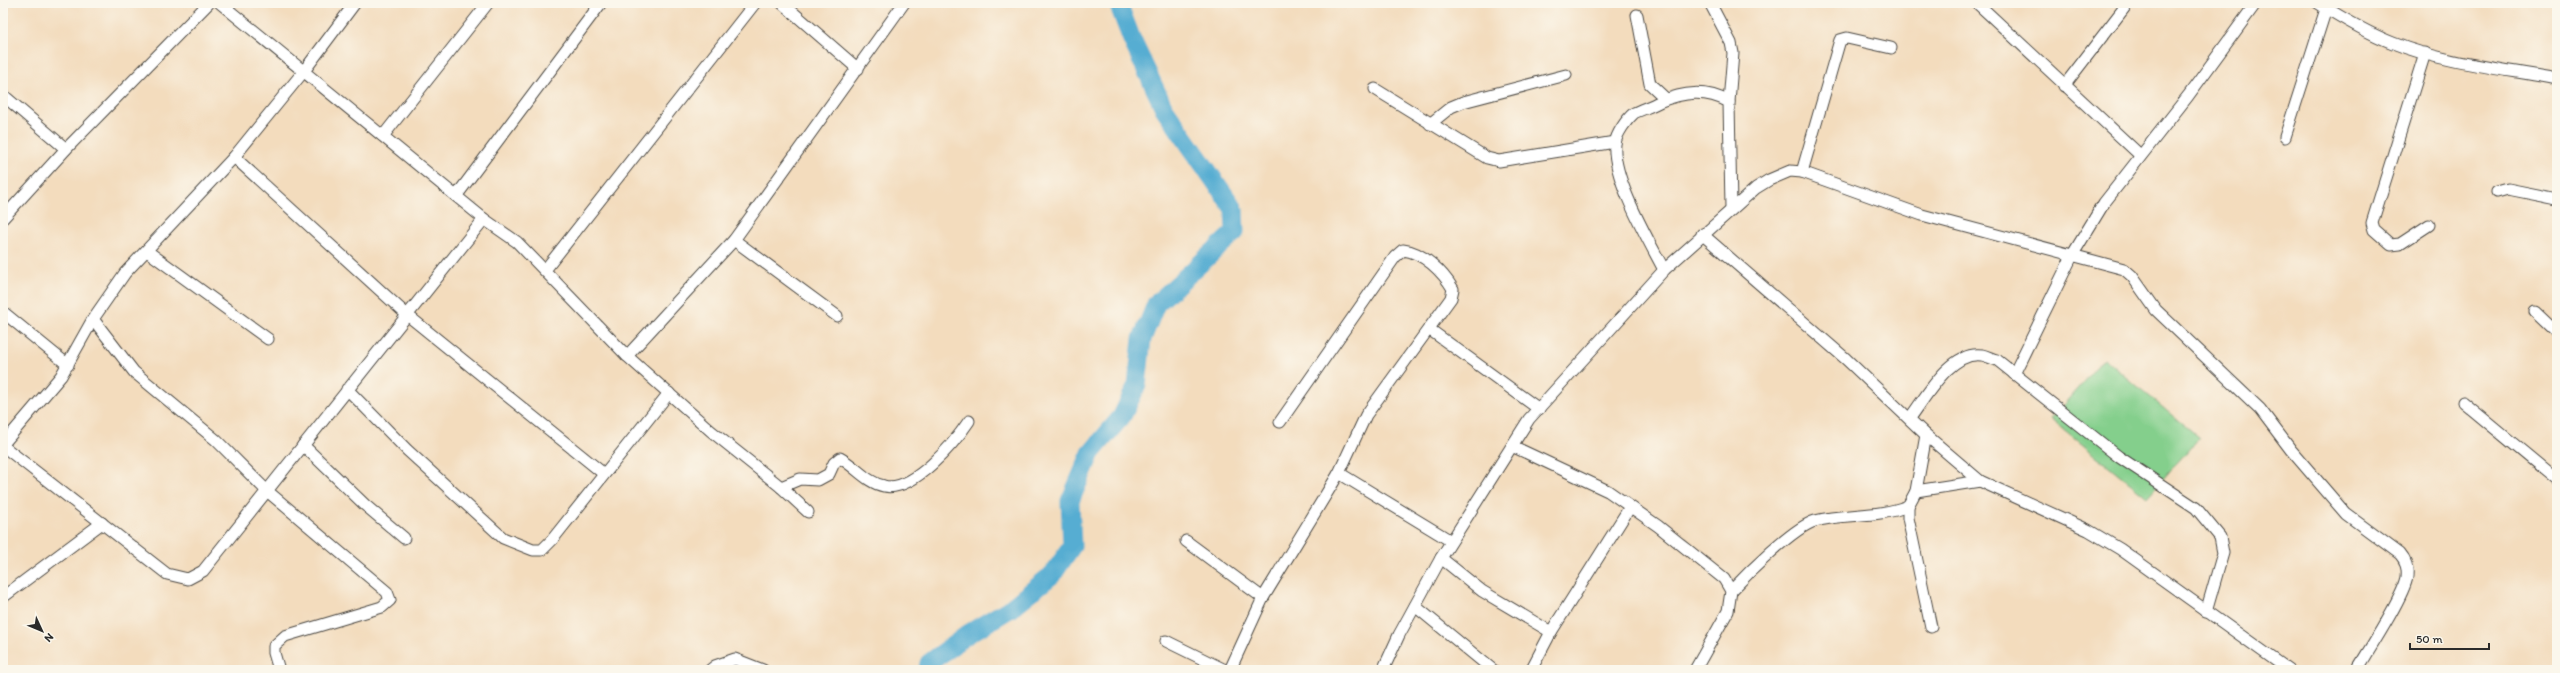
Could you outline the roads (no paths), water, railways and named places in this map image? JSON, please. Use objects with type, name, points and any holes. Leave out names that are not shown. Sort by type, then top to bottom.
[{"type":"street","points":[[3,218],[66,150],[209,3]]},
{"type":"street","points":[[220,3],[484,219],[517,242],[627,356],[711,431],[781,487],[808,512]]},
{"type":"street","points":[[355,3],[304,72],[234,157],[125,273],[93,319],[68,365],[51,390],[3,445],[167,574],[188,579],[203,571],[406,314],[484,219]]},
{"type":"street","points":[[383,136],[488,3]]},
{"type":"street","points":[[456,195],[602,3]]},
{"type":"street","points":[[545,270],[755,3]]},
{"type":"street","points":[[782,3],[858,69]]},
{"type":"street","points":[[627,356],[734,240],[788,162],[858,69],[904,3]]},
{"type":"street","points":[[1710,3],[1731,43],[1734,53],[1729,102],[1731,208]]},
{"type":"street","points":[[2064,86],[2128,3]]},
{"type":"street","points":[[2014,374],[2073,254],[2104,203],[2140,155],[2188,96],[2256,3]]},
{"type":"street","points":[[1981,4],[2064,86],[2140,155]]},
{"type":"street","points":[[2285,137],[2322,6],[2393,43],[2425,53],[2557,79]]},
{"type":"street","points":[[1637,14],[1650,84],[1666,100]]},
{"type":"street","points":[[1802,172],[1840,40],[1846,38],[1891,48]]},
{"type":"street","points":[[2425,53],[2372,223],[2374,230],[2391,245],[2400,244],[2429,225]]},
{"type":"street","points":[[1430,124],[1451,107],[1463,102],[1566,75]]},
{"type":"street","points":[[1375,89],[1487,158],[1499,161],[1615,142]]},
{"type":"street","points":[[1664,270],[1623,186],[1616,161],[1615,142],[1627,121],[1634,114],[1666,100],[1698,92],[1710,93],[1729,102]]},
{"type":"street","points":[[3,95],[66,150]]},
{"type":"street","points":[[234,157],[406,314],[604,474]]},
{"type":"street","points":[[1383,670],[1415,606],[1451,541],[1512,446],[1539,409],[1664,270],[1702,234],[1731,208],[1769,180],[1790,172],[1802,172],[1922,215],[1972,230],[2073,254],[2124,269],[2132,276],[2156,310],[2260,409],[2291,450],[2346,514],[2400,554],[2405,560],[2407,566],[2405,585],[2357,670]]},
{"type":"street","points":[[2497,192],[2508,189],[2557,199]]},
{"type":"street","points":[[1702,234],[1910,418],[1926,435],[1980,481],[2088,530],[2120,549],[2289,670]]},
{"type":"street","points":[[734,240],[837,316]]},
{"type":"street","points":[[1230,670],[1264,598],[1340,473],[1366,415],[1451,298],[1453,289],[1446,278],[1430,263],[1412,251],[1403,250],[1395,257],[1280,422]]},
{"type":"street","points":[[147,251],[268,339]]},
{"type":"street","points":[[3,312],[68,365]]},
{"type":"street","points":[[2535,312],[2557,333]]},
{"type":"street","points":[[93,319],[134,372],[216,440],[266,490],[387,592],[390,600],[382,607],[285,636],[274,646],[274,653],[279,670]]},
{"type":"street","points":[[1429,329],[1539,409]]},
{"type":"street","points":[[1910,418],[1948,368],[1963,358],[1982,355],[1997,360],[2119,457],[2185,499],[2196,508],[2220,537],[2223,553],[2206,612]]},
{"type":"street","points":[[347,389],[407,450],[503,538],[533,550],[542,550],[552,540],[669,393]]},
{"type":"street","points":[[2463,402],[2557,480]]},
{"type":"street","points":[[781,487],[800,479],[818,480],[829,474],[834,463],[840,458],[863,475],[884,486],[899,486],[911,480],[953,443],[969,421]]},
{"type":"street","points":[[1926,435],[1916,491],[1908,506],[1908,518],[1931,627]]},
{"type":"street","points":[[303,445],[365,505],[404,538]]},
{"type":"street","points":[[1512,446],[1608,491],[1724,579],[1731,591]]},
{"type":"street","points":[[1340,473],[1451,541]]},
{"type":"street","points":[[1916,491],[1980,481]]},
{"type":"street","points":[[1696,670],[1728,611],[1731,591],[1791,535],[1813,522],[1843,516],[1859,517],[1894,511],[1908,506]]},
{"type":"street","points":[[1531,670],[1552,632],[1630,507]]},
{"type":"street","points":[[3,597],[102,523]]},
{"type":"street","points":[[1186,540],[1264,598]]},
{"type":"street","points":[[1441,558],[1482,591],[1552,632]]},
{"type":"street","points":[[1415,606],[1493,670]]},
{"type":"street","points":[[1166,641],[1225,670]]},
{"type":"street","points":[[710,670],[715,666],[736,659],[763,670]]},
{"type":"waterway","points":[[928,670],[929,663],[968,634],[1011,608],[1053,574],[1072,546],[1070,501],[1091,453],[1122,416],[1137,385],[1142,339],[1156,304],[1235,232],[1234,209],[1164,108],[1132,40],[1118,3]]}]
